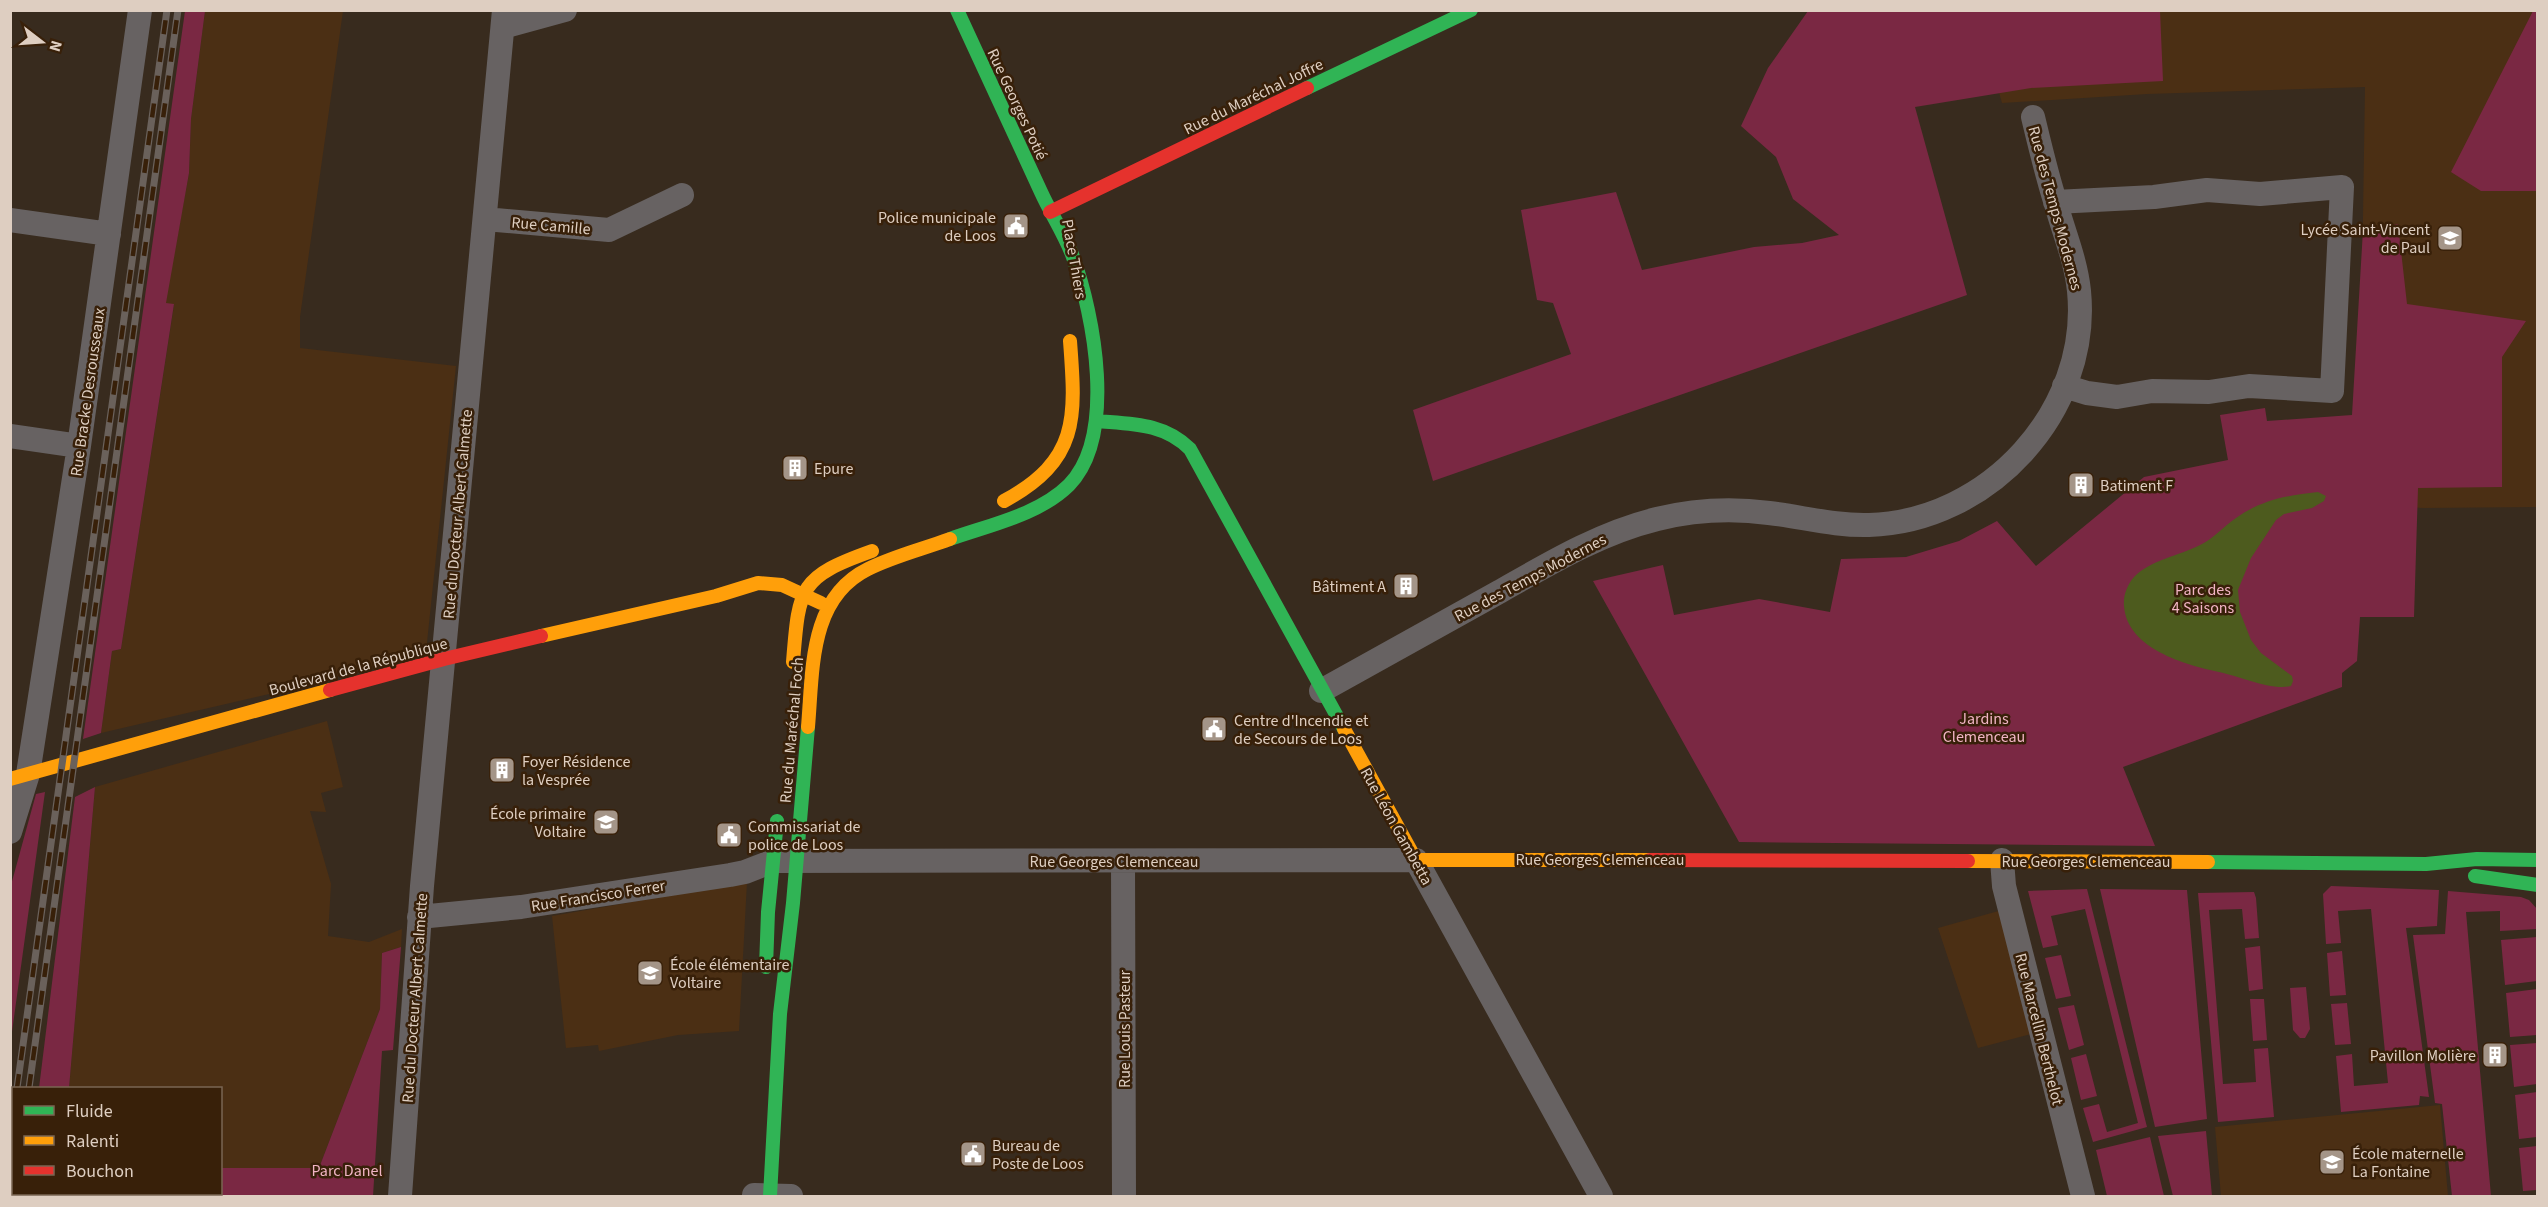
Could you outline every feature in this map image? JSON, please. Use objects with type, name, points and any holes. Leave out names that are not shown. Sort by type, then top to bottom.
[{"type":"street","name":"Rue Bracke Desrousseaux","points":[[10,832],[79,446],[140,10]]},
{"type":"street","points":[[503,19],[565,10]]},
{"type":"street","name":"Rue Georges Potié","points":[[957,10],[1050,212]]},
{"type":"street","name":"Rue du Maréchal Joffre","points":[[1050,212],[1471,10]]},
{"type":"street","name":"Rue du Docteur Albert Calmette","points":[[400,1197],[419,917],[503,19]]},
{"type":"street","name":"Rue des Temps Modernes","points":[[1321,691],[1570,552],[1638,524],[1680,514],[1728,510],[1770,513],[1837,524],[1870,525],[1905,522],[1940,511],[1990,483],[2028,448],[2049,417],[2064,386],[2076,340],[2079,294],[2074,262],[2055,202],[2033,117]]},
{"type":"street","points":[[2055,202],[2154,197],[2207,190],[2260,194],[2342,187],[2332,391],[2249,386],[2210,392],[2152,391],[2117,397],[2087,393],[2064,386]]},
{"type":"street","name":"Rue Camille","points":[[485,219],[609,230],[682,195]]},
{"type":"street","name":"Place Thiers","points":[[1050,212],[1063,271]]},
{"type":"street","name":"Place Thiers","points":[[1050,212],[1073,255],[1088,302],[1094,342],[1097,421],[1084,464],[1063,491]]},
{"type":"street","points":[[10,220],[109,234]]},
{"type":"street","points":[[988,508],[1031,488],[1055,464],[1069,435],[1074,410],[1070,332]]},
{"type":"street","name":"Rue Léon Gambetta","points":[[1097,421],[1160,428],[1177,436],[1190,449],[1321,691],[1568,1132],[1601,1197]]},
{"type":"street","points":[[10,436],[79,446]]},
{"type":"street","name":"Rue du Maréchal Foch","points":[[766,1194],[780,1014],[785,861],[814,658],[820,623],[826,606],[846,583],[860,573],[1034,509],[1063,491]]},
{"type":"street","name":"Rue du Maréchal Foch","points":[[791,678],[793,614],[804,592],[814,578],[825,570],[883,547]]},
{"type":"street","name":"Boulevard de la République","points":[[19,776],[444,659],[716,596],[741,586],[764,582],[784,584],[804,592],[826,606]]},
{"type":"street","name":"Boulevard de la République","points":[[716,596],[752,598]]},
{"type":"street","points":[[793,614],[820,623]]},
{"type":"street","name":"Rue du Maréchal Foch","points":[[766,985],[768,912],[785,861],[779,807]]},
{"type":"street","name":"Rue Georges Clemenceau","points":[[785,861],[2002,861],[2426,864],[2460,860],[2538,860]]},
{"type":"street","name":"Rue Francisco Ferrer","points":[[419,917],[521,907],[718,877],[785,861]]},
{"type":"street","name":"Rue Marcellin Berthelot","points":[[2002,861],[2004,886],[2083,1197]]},
{"type":"street","name":"Rue Louis Pasteur","points":[[1123,862],[1124,1197]]},
{"type":"street","name":"Rue Georges Clemenceau","points":[[2426,864],[2470,876],[2538,885]]},
{"type":"shaded area","points":[[205,11],[343,11],[300,317],[300,348],[456,366],[426,652],[282,691],[101,733],[112,651],[121,649],[174,305],[165,304],[189,173],[191,119]]},
{"type":"shaded area","name":"Lycée Saint-Vincent de Paul","points":[[1976,11],[2537,11],[2537,507],[2423,508],[2354,504],[2362,282],[2365,87],[2147,94],[2002,103]]},
{"type":"shaded area","points":[[2318,492],[2326,496],[2324,501],[2312,508],[2284,514],[2276,520],[2251,558],[2238,590],[2240,612],[2251,640],[2261,653],[2292,676],[2291,686],[2265,685],[2191,665],[2160,652],[2135,633],[2128,621],[2124,598],[2129,584],[2141,571],[2156,562],[2205,542],[2236,518],[2255,507],[2285,497]]},
{"type":"shaded area","points":[[327,721],[343,787],[321,793],[326,812],[310,811],[331,884],[328,936],[369,942],[402,929],[401,947],[382,953],[380,1009],[319,1168],[222,1168],[222,1087],[69,1087],[95,787]]},
{"type":"shaded area","name":"École élémentaire Voltaire","points":[[747,882],[739,1031],[678,1035],[599,1051],[598,1045],[566,1048],[552,916]]},
{"type":"shaded area","points":[[2002,910],[2035,1033],[1978,1048],[1938,928]]},
{"type":"shaded area","name":"École maternelle La Fontaine","points":[[2440,1105],[2448,1196],[2221,1196],[2215,1127]]},
{"type":"green space","points":[[185,11],[205,11],[191,119],[189,173],[166,303],[174,304],[121,649],[112,651],[101,733],[83,739]]},
{"type":"green space","points":[[1808,11],[2160,11],[2163,81],[2031,88],[1915,107],[1967,295],[1433,481],[1413,410],[1571,354],[1553,303],[1537,300],[1521,210],[1616,192],[1642,270],[1754,247],[1802,243],[1839,235],[1793,199],[1776,157],[1741,126],[1768,68]]},
{"type":"green space","points":[[2533,11],[2538,11],[2537,191],[2481,191],[2451,172]]},
{"type":"green space","points":[[2398,224],[2407,304],[2526,321],[2502,357],[2502,487],[2418,488],[2414,617],[2360,617],[2357,661],[2342,673],[2342,687],[2123,767],[2155,846],[1739,842],[1593,581],[1663,565],[1674,615],[1759,599],[1830,612],[1841,559],[1906,557],[1959,541],[1997,521],[2036,566],[2144,477],[2228,460],[2220,415],[2265,408],[2267,421],[2352,415],[2363,230]]},
{"type":"green space","points":[[95,787],[69,1087],[39,1087],[75,797]]},
{"type":"green space","points":[[45,792],[11,1039],[11,885],[36,794]]},
{"type":"green space","points":[[2331,886],[2439,890],[2437,926],[2406,928],[2429,1097],[2420,1096],[2419,1105],[2341,1112],[2336,1056],[2352,1054],[2354,1086],[2388,1083],[2371,909],[2338,911],[2341,943],[2326,944],[2323,894]]},
{"type":"green space","points":[[2087,889],[2147,1127],[2093,1142],[2083,1108],[2099,1104],[2107,1132],[2138,1123],[2085,909],[2051,916],[2058,945],[2043,948],[2028,891]]},
{"type":"green space","points":[[2100,889],[2187,890],[2207,1119],[2155,1127]]},
{"type":"green space","points":[[2448,891],[2521,897],[2529,900],[2537,909],[2537,929],[2500,931],[2500,911],[2466,912],[2491,1196],[2452,1196],[2442,1104],[2435,1103],[2413,935],[2445,934]]},
{"type":"green space","points":[[2254,892],[2259,938],[2245,939],[2242,909],[2209,910],[2223,1084],[2256,1082],[2254,1049],[2268,1048],[2274,1117],[2218,1122],[2198,893]]},
{"type":"green space","points":[[2537,937],[2537,981],[2505,985],[2501,940]]},
{"type":"green space","points":[[2260,946],[2263,989],[2249,991],[2245,948]]},
{"type":"green space","name":"Parc Danel","points":[[401,947],[393,1050],[382,1051],[373,1196],[25,1196],[222,1195],[222,1168],[319,1168],[380,1009],[382,953]]},
{"type":"green space","points":[[2342,951],[2346,995],[2330,996],[2327,953]]},
{"type":"green space","points":[[2061,955],[2071,996],[2056,999],[2045,958]]},
{"type":"green space","points":[[2306,987],[2310,1029],[2305,1038],[2300,1038],[2293,1030],[2290,988]]},
{"type":"green space","points":[[2537,989],[2537,1035],[2510,1037],[2506,993]]},
{"type":"green space","points":[[2250,999],[2264,999],[2267,1040],[2253,1041]]},
{"type":"green space","points":[[2347,1003],[2351,1044],[2335,1045],[2331,1004]]},
{"type":"green space","points":[[2074,1005],[2084,1045],[2069,1050],[2058,1008]]},
{"type":"green space","points":[[2537,1043],[2537,1084],[2514,1087],[2510,1045]]},
{"type":"green space","points":[[2086,1054],[2097,1096],[2081,1100],[2071,1058]]},
{"type":"green space","points":[[2537,1092],[2537,1137],[2519,1139],[2515,1095]]},
{"type":"green space","points":[[2206,1131],[2212,1196],[2173,1196],[2158,1136]]},
{"type":"green space","points":[[2150,1137],[2164,1196],[2107,1196],[2096,1150]]},
{"type":"green space","points":[[2537,1146],[2537,1190],[2523,1191],[2519,1148]]},
{"type":"railway","points":[[17,1087],[167,10]]},
{"type":"railway","points":[[29,1087],[178,10]]},
{"type":"railway","points":[[10,1139],[12,1128]]},
{"type":"traffic: fast","points":[[950,539],[1028,512],[1069,485],[1084,464],[1093,437],[1097,407],[1094,342],[1081,281],[1073,257],[957,10]]},
{"type":"traffic: fast","points":[[1307,88],[1471,10]]},
{"type":"traffic: fast","points":[[1097,421],[1147,426],[1169,434],[1190,449],[1344,729]]},
{"type":"traffic: fast","points":[[770,1196],[780,1014],[793,903],[808,727]]},
{"type":"traffic: fast","points":[[766,967],[768,912],[777,821]]},
{"type":"traffic: fast","points":[[2208,862],[2426,864],[2477,859],[2538,860]]},
{"type":"traffic: fast","points":[[2475,876],[2538,885]]},
{"type":"traffic: slow","points":[[1004,501],[1029,486],[1047,470],[1059,453],[1067,435],[1072,415],[1073,393],[1070,341]]},
{"type":"traffic: slow","points":[[808,727],[811,682],[818,637],[824,616],[834,598],[849,582],[868,569],[898,556],[950,539]]},
{"type":"traffic: slow","points":[[793,662],[801,601],[807,588],[830,569],[872,551]]},
{"type":"traffic: slow","points":[[541,636],[716,596],[758,583],[782,585],[821,603]]},
{"type":"traffic: slow","points":[[10,779],[330,690]]},
{"type":"traffic: slow","points":[[1344,729],[1416,860],[1650,860]]},
{"type":"traffic: slow","points":[[1968,861],[2208,862]]},
{"type":"traffic: jam","points":[[1050,212],[1307,88]]},
{"type":"traffic: jam","points":[[330,690],[541,636]]},
{"type":"traffic: jam","points":[[1650,860],[1968,861]]},
{"type":"place","name":"Police municipale de Loos","points":[[1016,226]]},
{"type":"place","name":"Lycée Saint-Vincent de Paul","points":[[2450,238]]},
{"type":"place","name":"Epure","points":[[795,468]]},
{"type":"place","name":"Batiment F","points":[[2081,485]]},
{"type":"place","name":"Bâtiment A","points":[[1406,586]]},
{"type":"place","name":"Centre d'Incendie et de Secours de Loos","points":[[1214,729]]},
{"type":"place","name":"Foyer Résidence la Vesprée","points":[[502,770]]},
{"type":"place","name":"École primaire Voltaire","points":[[606,822]]},
{"type":"place","name":"Commissariat de police de Loos","points":[[729,835]]},
{"type":"place","name":"École élémentaire Voltaire","points":[[650,973]]},
{"type":"place","name":"Pavillon Molière","points":[[2495,1055]]},
{"type":"place","name":"Bureau de Poste de Loos","points":[[973,1154]]},
{"type":"place","name":"École maternelle La Fontaine","points":[[2332,1162]]},
{"type":"park label","name":"Parc des 4 Saisons","points":[[2203,598]]},
{"type":"park label","name":"Jardins Clemenceau","points":[[1984,727]]}]
